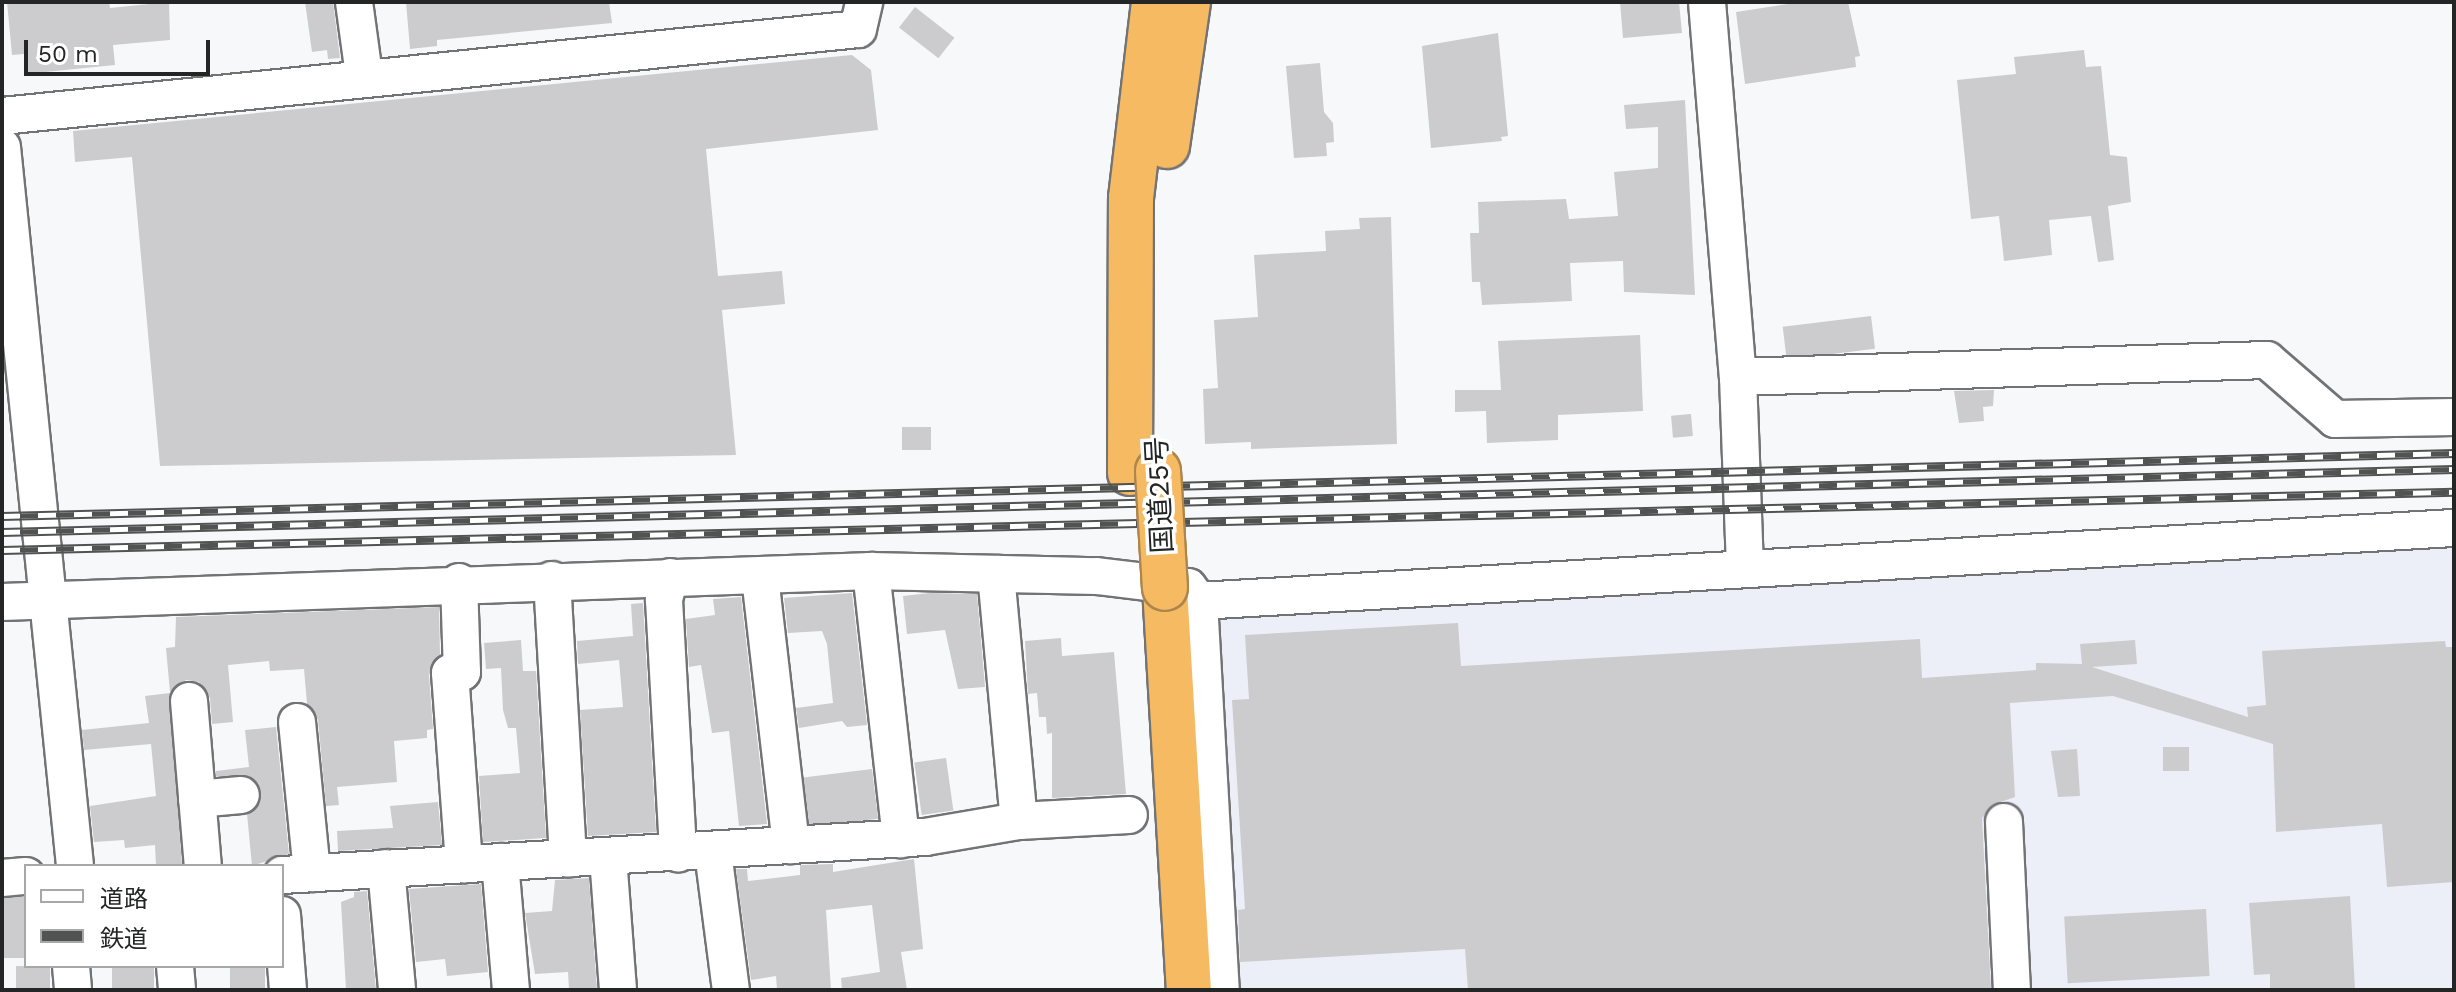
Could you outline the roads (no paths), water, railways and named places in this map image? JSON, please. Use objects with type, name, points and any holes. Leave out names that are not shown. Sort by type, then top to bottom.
[{"type":"highway","points":[[1131,2],[1125,51],[1143,94]]},
{"type":"highway","name":"国道25号","points":[[1154,2],[1131,198],[1144,472],[1167,593],[1189,990]]},
{"type":"highway","name":"国道25号","points":[[1144,472],[1155,227],[1188,2]]},
{"type":"highway","points":[[1178,65],[1198,54],[1208,2]]},
{"type":"highway","name":"国道25号","points":[[1161,990],[1167,593]]},
{"type":"street","points":[[354,2],[364,75]]},
{"type":"street","points":[[2,116],[364,75],[858,29],[864,2]]},
{"type":"street","points":[[1707,2],[1738,377],[1745,566]]},
{"type":"street","points":[[2,165],[39,531],[52,602],[75,864]]},
{"type":"street","points":[[1738,377],[2267,360],[2335,419],[2454,417]]},
{"type":"street","points":[[1167,593],[2454,528]]},
{"type":"street","points":[[2,602],[459,582],[760,577],[871,571],[1097,576],[1188,587],[1167,593]]},
{"type":"street","points":[[871,571],[901,839]]},
{"type":"street","points":[[996,574],[1019,821]]},
{"type":"street","points":[[670,577],[664,600],[678,854]]},
{"type":"street","points":[[760,577],[791,845]]},
{"type":"street","points":[[552,580],[568,859]]},
{"type":"street","points":[[459,582],[462,672],[450,673],[464,864]]},
{"type":"street","points":[[1167,593],[1221,990]]},
{"type":"street","points":[[189,701],[203,864]]},
{"type":"street","points":[[297,722],[297,874],[901,839],[1019,821],[1129,815]]},
{"type":"street","points":[[197,799],[241,795]]},
{"type":"street","points":[[2004,822],[2012,990]]},
{"type":"street","points":[[713,852],[731,990]]},
{"type":"street","points":[[608,857],[618,990]]},
{"type":"street","points":[[500,862],[511,990]]},
{"type":"street","points":[[386,868],[397,990]]},
{"type":"street","points":[[2,878],[24,876]]},
{"type":"street","points":[[284,940],[288,990]]},
{"type":"street","points":[[71,968],[73,990]]},
{"type":"street","points":[[175,968],[177,990]]},
{"type":"railway","points":[[2,516],[2454,453]]},
{"type":"railway","points":[[2,532],[2454,469]]},
{"type":"railway","points":[[2,550],[2454,492]]}]
